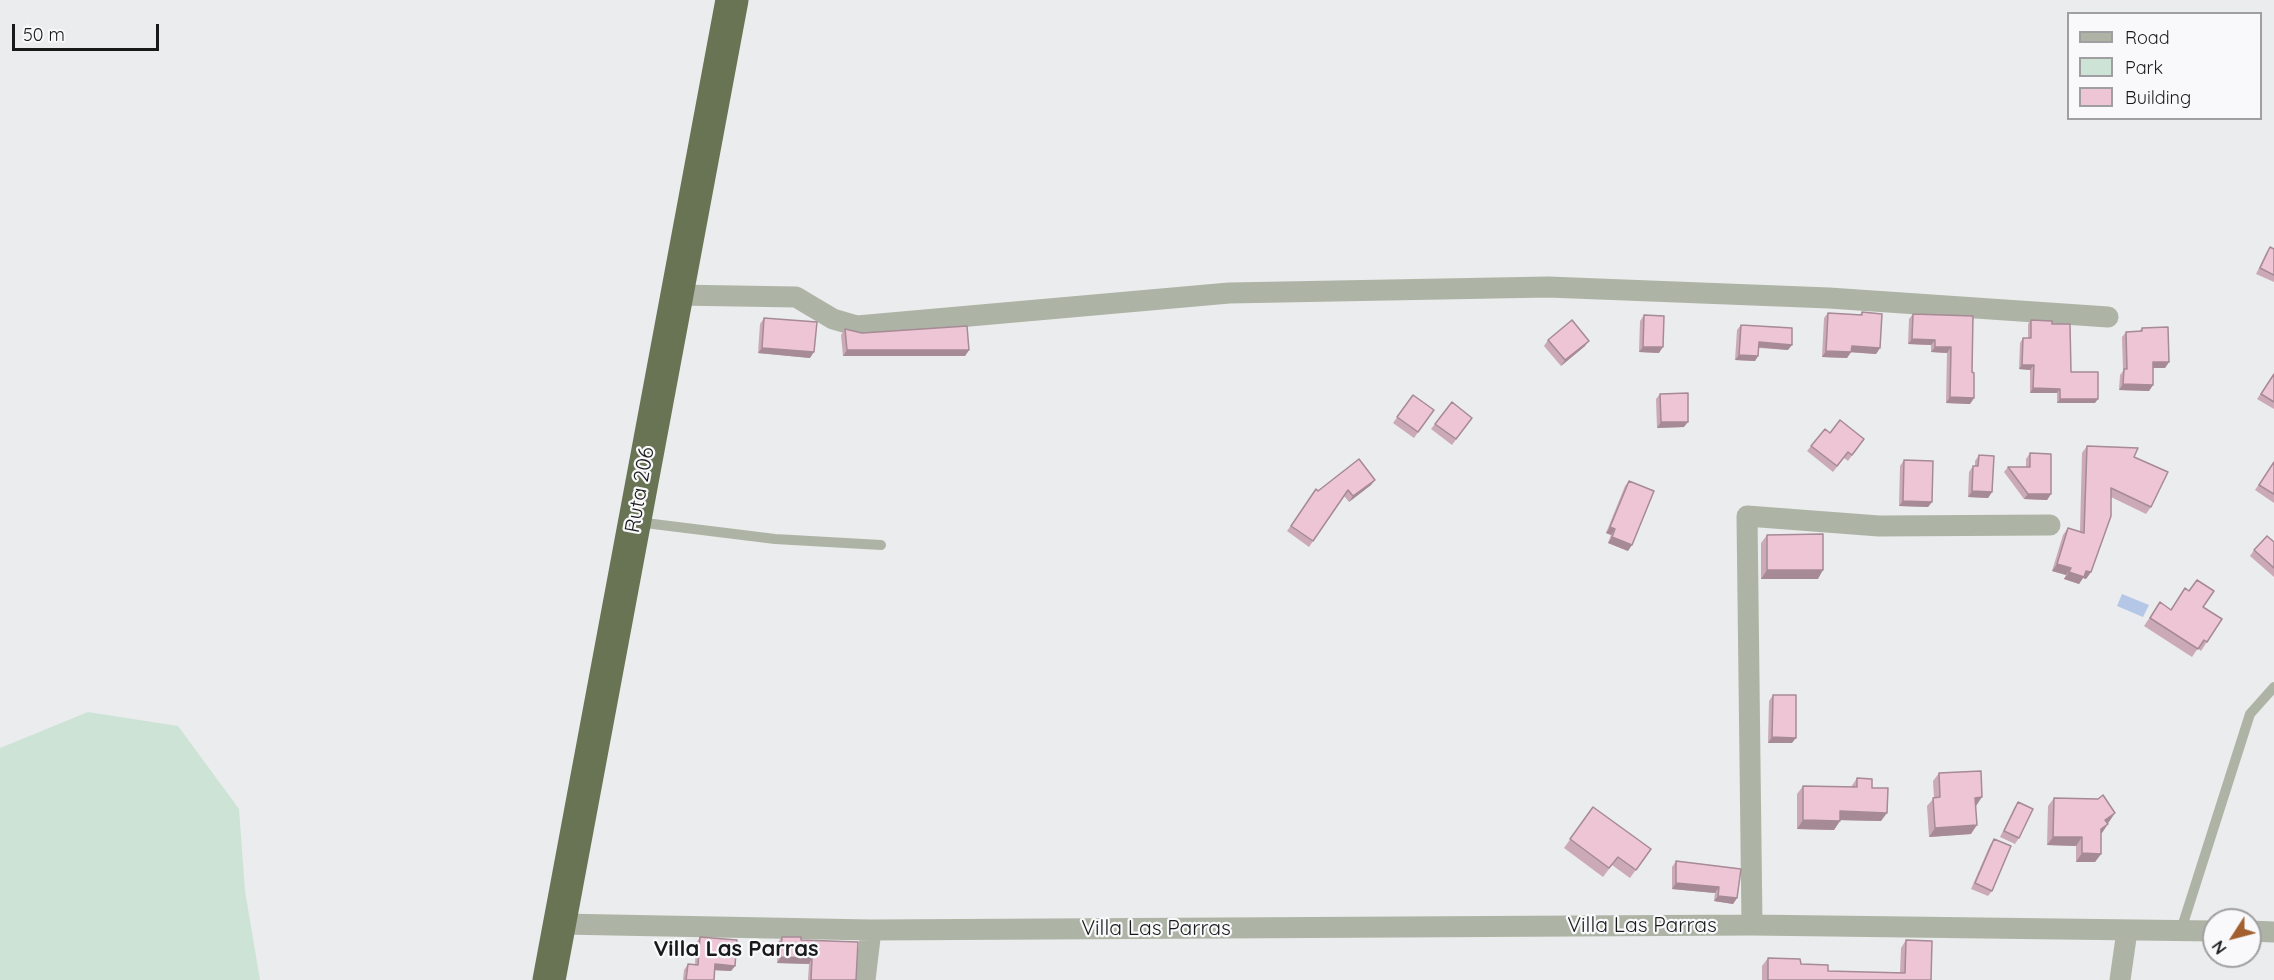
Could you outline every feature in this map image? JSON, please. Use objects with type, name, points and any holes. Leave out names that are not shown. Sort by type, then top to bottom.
[{"type":"highway","name":"Ruta 206","points":[[549,980],[732,0]]},
{"type":"street","points":[[676,295],[796,297],[833,319],[857,326],[1229,293],[1548,287],[1829,298],[2108,316]]},
{"type":"street","points":[[1752,926],[1747,516],[1879,526],[2050,525]]},
{"type":"street","name":"Villa Las Parras","points":[[561,924],[871,930],[1752,926],[2202,931]]},
{"type":"street","points":[[865,980],[871,930]]},
{"type":"street","points":[[2120,980],[2127,931]]},
{"type":"lane","points":[[634,521],[775,539],[881,545]]},
{"type":"lane","points":[[2181,930],[2250,714],[2274,687]]},
{"type":"green space","points":[[88,712],[178,726],[239,809],[245,891],[260,980],[0,980],[0,748]]},
{"type":"water","points":[[2122,594],[2149,605],[2143,617],[2117,606]]},
{"type":"building","points":[[2270,247],[2274,249],[2274,275],[2260,268]]},
{"type":"building","points":[[1862,312],[1882,314],[1880,348],[1852,346],[1851,352],[1826,351],[1828,313],[1862,315]]},
{"type":"building","points":[[1913,314],[1973,316],[1974,398],[1950,397],[1951,347],[1935,347],[1935,340],[1912,339]]},
{"type":"building","points":[[1644,315],[1664,316],[1663,347],[1643,347]]},
{"type":"building","points":[[764,318],[817,322],[814,352],[762,348]]},
{"type":"building","points":[[1572,320],[1589,341],[1565,360],[1548,340]]},
{"type":"building","points":[[2031,320],[2052,321],[2052,324],[2070,324],[2071,372],[2098,372],[2098,399],[2060,399],[2060,389],[2033,388],[2034,365],[2022,365],[2023,338],[2031,338]]},
{"type":"building","points":[[1741,325],[1792,328],[1792,345],[1759,342],[1758,356],[1739,355]]},
{"type":"building","points":[[967,326],[969,350],[847,350],[845,329],[862,333]]},
{"type":"building","points":[[2168,327],[2169,362],[2153,362],[2153,385],[2123,384],[2124,369],[2127,369],[2126,332],[2142,331],[2142,328]]},
{"type":"building","points":[[2274,374],[2274,402],[2261,394]]},
{"type":"building","points":[[1688,393],[1688,422],[1661,422],[1660,394]]},
{"type":"building","points":[[1413,395],[1434,410],[1418,432],[1397,417]]},
{"type":"building","points":[[1452,402],[1472,418],[1456,439],[1435,424]]},
{"type":"building","points":[[1840,420],[1864,439],[1852,455],[1848,452],[1837,466],[1811,446],[1825,429],[1830,433]]},
{"type":"building","points":[[2087,446],[2138,448],[2134,457],[2168,472],[2151,507],[2111,488],[2111,516],[2091,572],[2086,571],[2084,577],[2069,572],[2071,568],[2057,564],[2068,528],[2084,533]]},
{"type":"building","points":[[2030,453],[2051,454],[2051,494],[2028,494],[2008,467],[2030,467]]},
{"type":"building","points":[[1979,455],[1994,456],[1992,492],[1972,491],[1973,466],[1978,466]]},
{"type":"building","points":[[1359,459],[1375,480],[1353,496],[1348,490],[1313,541],[1291,526],[1316,489],[1318,491]]},
{"type":"building","points":[[1904,460],[1933,461],[1932,502],[1903,501]]},
{"type":"building","points":[[2274,462],[2274,494],[2259,485]]},
{"type":"building","points":[[1629,481],[1654,491],[1632,545],[1612,537],[1615,529],[1610,527]]},
{"type":"building","points":[[1823,534],[1823,570],[1767,570],[1767,535]]},
{"type":"building","points":[[2267,536],[2274,542],[2274,568],[2254,550]]},
{"type":"building","points":[[2197,580],[2214,591],[2203,607],[2222,619],[2207,642],[2204,640],[2198,649],[2150,618],[2160,602],[2171,610],[2185,588],[2189,591]]},
{"type":"building","points":[[1773,695],[1796,695],[1796,738],[1772,737]]},
{"type":"building","points":[[1981,771],[1982,797],[1975,798],[1977,825],[1935,828],[1933,798],[1940,797],[1939,773]]},
{"type":"building","points":[[1857,778],[1872,779],[1872,788],[1888,788],[1887,813],[1840,811],[1840,821],[1803,820],[1803,786],[1857,787]]},
{"type":"building","points":[[2103,795],[2115,813],[2105,820],[2108,824],[2101,829],[2101,854],[2082,853],[2082,837],[2053,837],[2054,798],[2098,799]]},
{"type":"building","points":[[2018,802],[2033,809],[2019,838],[2004,831]]},
{"type":"building","points":[[1593,807],[1651,849],[1636,870],[1618,857],[1609,868],[1570,839]]},
{"type":"building","points":[[1994,839],[2011,846],[1992,891],[1975,883]]},
{"type":"building","points":[[1676,861],[1741,869],[1737,898],[1718,896],[1719,887],[1676,883]]},
{"type":"building","points":[[700,937],[737,940],[735,966],[715,964],[714,980],[686,980],[688,964],[698,965]]},
{"type":"building","points":[[782,937],[858,942],[856,980],[811,980],[812,958],[781,957]]},
{"type":"building","points":[[1906,940],[1932,941],[1931,980],[1768,980],[1768,958],[1800,959],[1801,964],[1828,965],[1828,971],[1905,973]]},
{"type":"district","name":"Villa Las Parras","points":[[736,949]]}]
